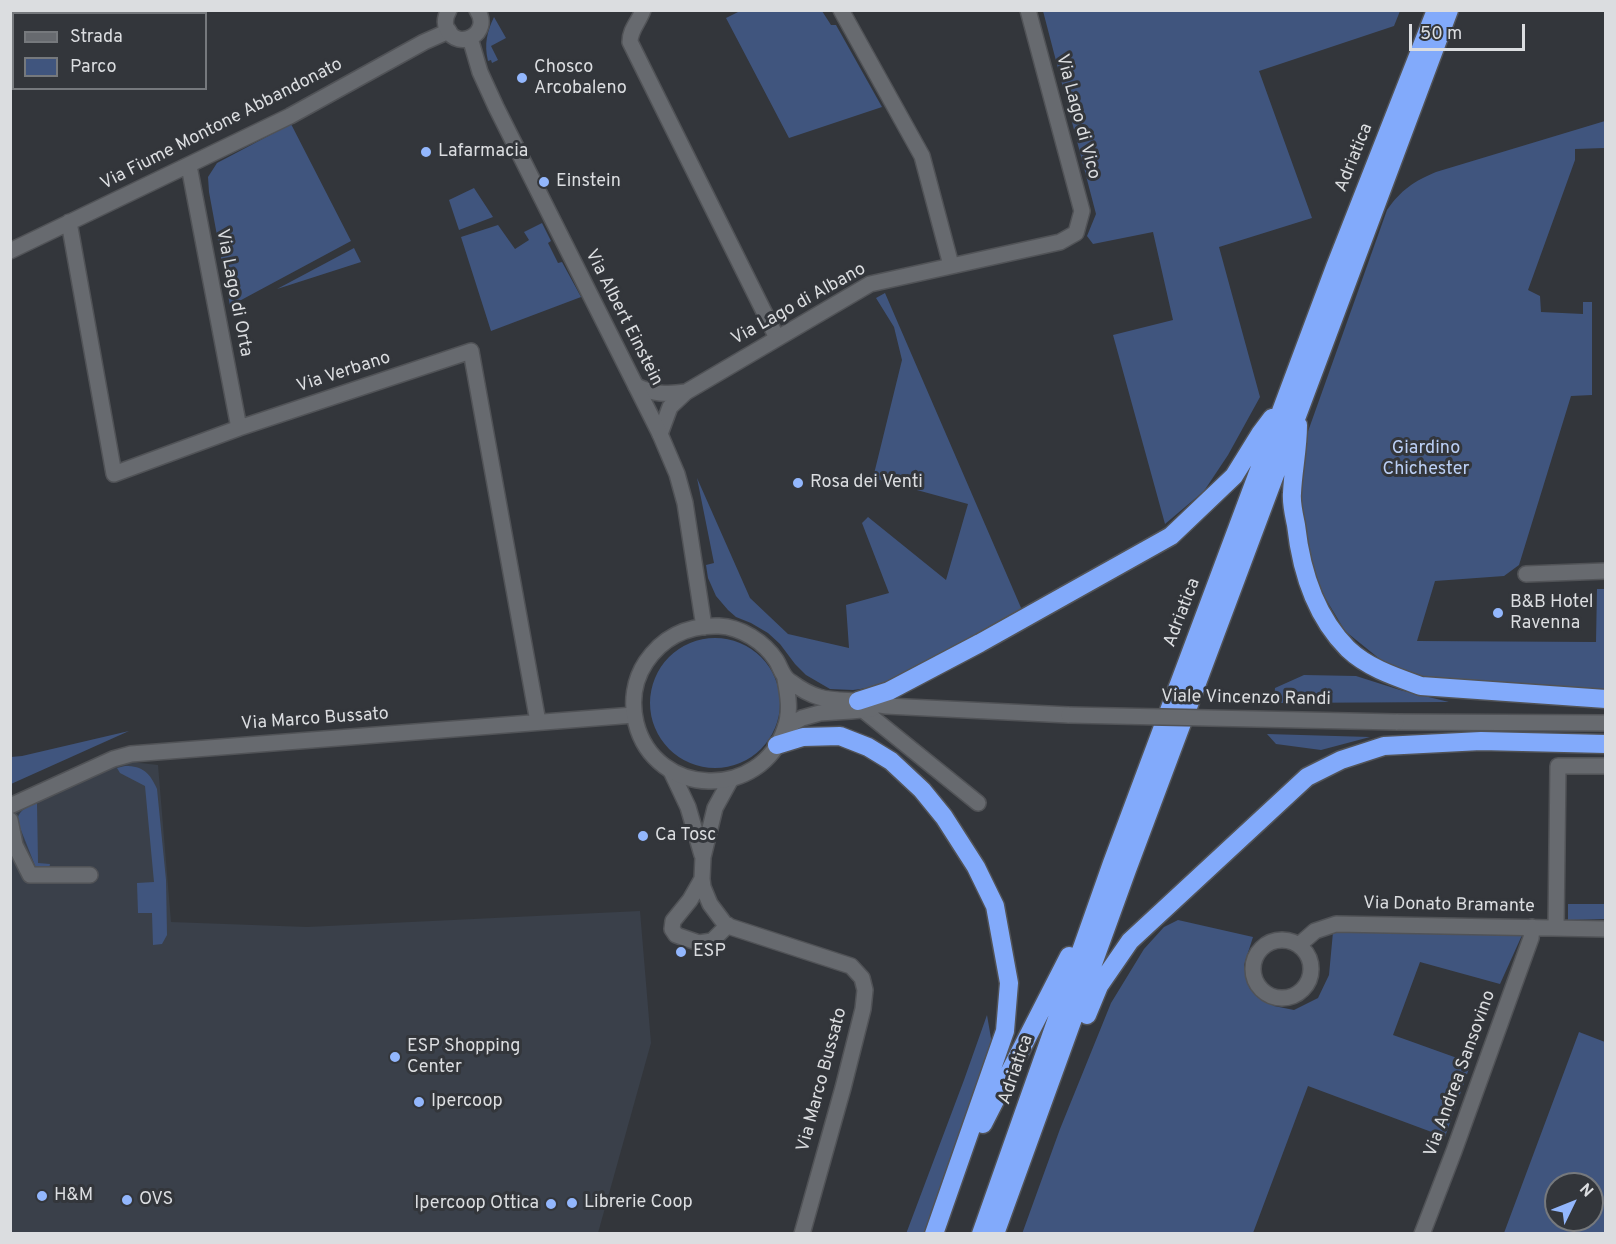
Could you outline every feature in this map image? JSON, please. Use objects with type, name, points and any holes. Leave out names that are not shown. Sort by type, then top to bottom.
[{"type":"highway","name":"Adriatica","points":[[995,1233],[1290,410],[1339,256],[1436,10]]},
{"type":"highway","name":"Adriatica","points":[[981,1233],[1112,863],[1449,10]]},
{"type":"highway","points":[[861,706],[1172,536],[1234,476],[1260,434],[1290,410],[1298,446],[1292,495],[1299,554],[1310,590],[1334,632],[1349,650],[1374,667],[1421,686],[1605,699]]},
{"type":"highway","points":[[777,745],[804,737],[840,736],[868,747],[891,761],[922,790],[944,817],[976,867],[995,906],[1009,984],[1005,1031],[934,1233]]},
{"type":"highway","points":[[1007,1233],[1080,1030],[1099,986],[1130,941],[1307,777],[1341,760],[1384,746],[1481,741],[1605,744]]},
{"type":"highway","points":[[955,1176],[1034,1026],[1085,924],[1112,863]]},
{"type":"street","points":[[449,10],[445,21],[448,31],[456,38],[463,40],[470,38],[480,29],[482,22],[480,12]]},
{"type":"street","points":[[643,10],[632,30],[630,42],[777,338]]},
{"type":"street","points":[[842,10],[922,156],[951,265]]},
{"type":"street","name":"Via Lago di Vico","points":[[1029,10],[1082,211],[1076,233]]},
{"type":"street","name":"Via Fiume Montone Abbandonato","points":[[10,251],[290,116],[423,42],[448,31]]},
{"type":"street","name":"Via Albert Einstein","points":[[470,38],[480,72],[496,107],[660,434],[677,474],[685,503],[704,627]]},
{"type":"street","name":"Via Lago di Orta","points":[[189,166],[239,428]]},
{"type":"street","name":"Via Verbano","points":[[69,222],[114,474],[239,428],[471,351],[538,722]]},
{"type":"street","name":"Via Lago di Albano","points":[[660,434],[670,407],[686,392],[870,284],[1060,242],[1076,233]]},
{"type":"street","points":[[636,386],[659,393],[686,392]]},
{"type":"street","points":[[1526,574],[1605,571]]},
{"type":"street","points":[[721,626],[742,632],[761,643],[775,659],[785,679],[789,702],[786,727],[777,745],[765,760],[750,772],[731,779],[711,782],[690,779],[671,771],[651,754],[638,732],[633,698],[639,673],[653,651],[674,635],[697,627],[721,626]]},
{"type":"street","name":"Viale Vincenzo Randi","points":[[785,679],[816,696],[861,706]]},
{"type":"street","points":[[861,706],[978,803]]},
{"type":"street","name":"Viale Vincenzo Randi","points":[[786,727],[802,718],[861,706],[1070,715],[1396,722],[1605,723]]},
{"type":"street","name":"Via Marco Bussato","points":[[10,806],[113,759],[131,754],[634,715]]},
{"type":"street","points":[[1556,928],[1558,766],[1605,766]]},
{"type":"street","points":[[671,771],[688,807],[702,857]]},
{"type":"street","points":[[702,879],[690,900],[673,921],[672,929],[676,935],[699,943],[712,941],[728,926],[710,904],[703,887],[702,857],[715,808],[731,779]]},
{"type":"street","points":[[10,820],[13,843],[30,875],[90,875]]},
{"type":"street","name":"Via Donato Bramante","points":[[1299,945],[1315,931],[1336,924],[1605,929]]},
{"type":"street","name":"Via Marco Bussato","points":[[728,926],[851,966],[862,978],[865,990],[857,1038],[802,1233]]},
{"type":"street","name":"Via Andrea Sansovino","points":[[1422,1233],[1531,938],[1532,927]]},
{"type":"shaded area","name":"ESP Shopping Center","points":[[122,761],[158,765],[171,922],[307,927],[640,911],[651,1043],[598,1233],[11,1233],[10,810]]},
{"type":"green space","points":[[740,11],[822,11],[831,25],[836,25],[882,107],[789,138],[726,18]]},
{"type":"green space","points":[[1043,11],[1400,11],[1394,26],[1259,71],[1312,218],[1219,247],[1260,397],[1228,455],[1204,491],[1165,524],[1113,335],[1173,320],[1153,232],[1093,244],[1087,236],[1096,214]]},
{"type":"green space","points":[[494,17],[506,38],[491,46],[498,60],[492,63],[491,60],[488,61],[486,44]]},
{"type":"green space","name":"Giardino Chichester","points":[[1605,121],[1604,148],[1575,149],[1575,160],[1528,290],[1540,296],[1541,312],[1583,314],[1583,302],[1592,302],[1592,395],[1571,396],[1519,565],[1504,576],[1435,581],[1417,641],[1596,642],[1597,589],[1605,589],[1605,691],[1423,680],[1381,660],[1345,631],[1324,596],[1305,548],[1298,492],[1306,437],[1387,210],[1397,197],[1421,179],[1436,172]]},
{"type":"green space","points":[[291,124],[351,241],[230,306],[208,177],[217,163]]},
{"type":"green space","points":[[474,188],[493,217],[459,230],[449,200]]},
{"type":"green space","points":[[542,223],[551,241],[548,243],[558,263],[562,262],[581,297],[491,331],[461,237],[498,225],[515,249],[529,240],[524,232]]},
{"type":"green space","points":[[354,248],[361,262],[277,289]]},
{"type":"green space","points":[[885,293],[1022,610],[898,677],[874,687],[853,690],[830,689],[806,675],[768,633],[736,617],[716,596],[708,578],[706,565],[714,563],[697,478],[750,598],[788,634],[849,648],[846,605],[889,593],[862,523],[868,517],[946,580],[968,504],[873,478],[902,360],[894,327],[876,298]]},
{"type":"green space","points":[[715,638],[740,643],[761,657],[775,678],[780,703],[775,728],[761,749],[740,763],[715,768],[690,763],[669,749],[655,728],[650,703],[655,678],[669,657],[690,643]]},
{"type":"green space","points":[[1304,675],[1356,676],[1449,702],[1274,703],[1275,688]]},
{"type":"green space","points":[[129,731],[11,784],[11,757]]},
{"type":"green space","points":[[1267,734],[1370,737],[1321,750],[1276,744]]},
{"type":"green space","points":[[125,766],[141,769],[152,779],[157,789],[166,880],[167,935],[162,944],[153,945],[152,913],[138,913],[137,883],[154,882],[145,786],[120,773],[117,768]]},
{"type":"green space","points":[[37,803],[38,863],[50,864],[49,869],[36,868],[17,820],[22,811]]},
{"type":"green space","points":[[1568,904],[1605,904],[1605,919],[1568,920]]},
{"type":"green space","points":[[1178,920],[1253,937],[1244,965],[1250,989],[1274,1006],[1294,1010],[1318,998],[1329,975],[1333,932],[1523,933],[1500,984],[1420,962],[1393,1035],[1471,1063],[1445,1137],[1308,1086],[1253,1233],[1022,1234],[1060,1129],[1111,1003],[1144,949],[1164,927]]},
{"type":"green space","points":[[987,1015],[993,1050],[969,1120],[925,1233],[906,1234],[964,1080]]},
{"type":"green space","points":[[1579,1032],[1605,1042],[1605,1233],[1504,1233]]},
{"type":"place","name":"Chosco Arcobaleno","points":[[522,78]]},
{"type":"place","name":"Lafarmacia","points":[[426,152]]},
{"type":"place","name":"Einstein","points":[[544,182]]},
{"type":"place","name":"Rosa dei Venti","points":[[798,483]]},
{"type":"place","name":"B&B Hotel Ravenna","points":[[1498,613]]},
{"type":"place","name":"Ca Tosc","points":[[643,836]]},
{"type":"place","name":"ESP","points":[[681,952]]},
{"type":"place","name":"ESP Shopping Center","points":[[395,1057]]},
{"type":"place","name":"Ipercoop","points":[[419,1102]]},
{"type":"place","name":"H&M","points":[[42,1196]]},
{"type":"place","name":"OVS","points":[[127,1200]]},
{"type":"place","name":"Librerie Coop","points":[[572,1203]]},
{"type":"place","name":"Ipercoop Ottica","points":[[551,1204]]}]
